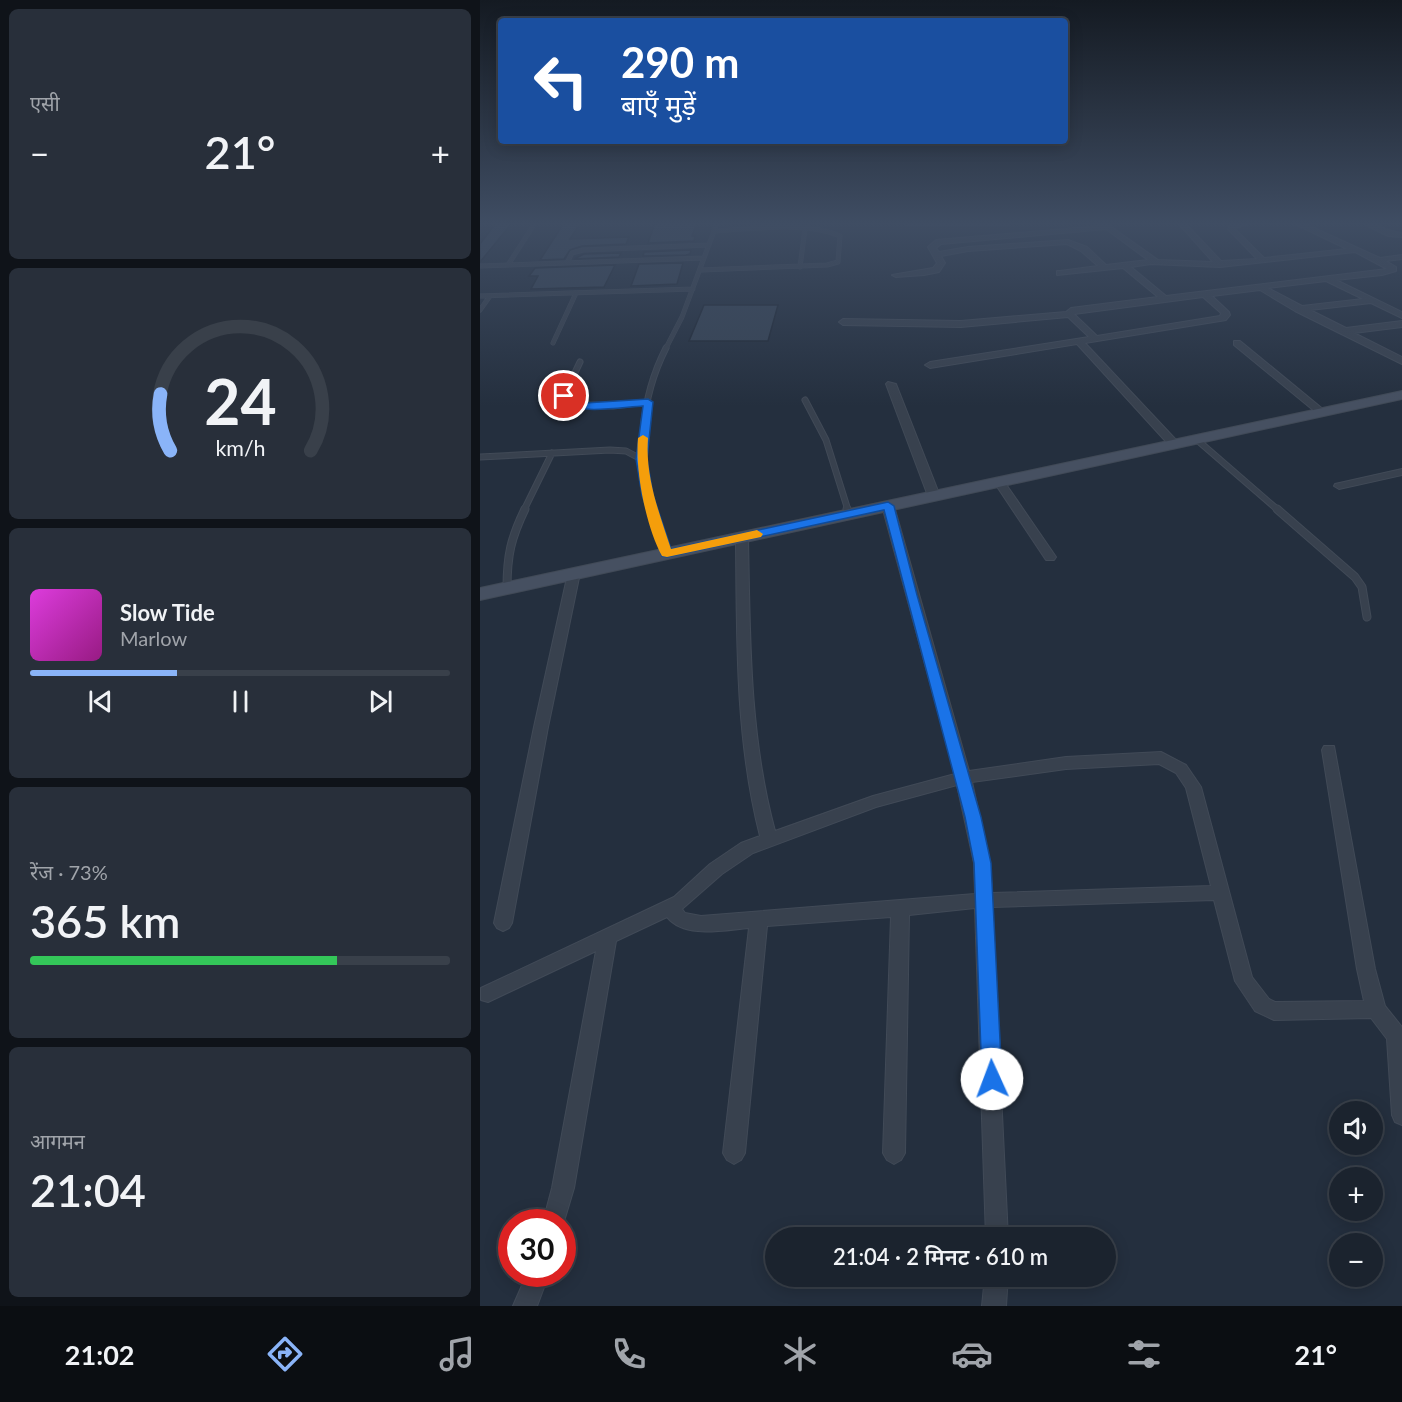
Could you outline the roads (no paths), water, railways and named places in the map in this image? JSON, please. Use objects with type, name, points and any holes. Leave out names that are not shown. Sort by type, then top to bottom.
[{"type":"main road","points":[[480,594],[1402,395]]},
{"type":"street","points":[[1147,284],[1163,297]]},
{"type":"street","points":[[1070,314],[1071,310],[1079,307],[1288,284]]},
{"type":"street","points":[[1338,284],[1402,315]]},
{"type":"street","points":[[1264,287],[1266,292],[1402,361]]},
{"type":"street","points":[[930,365],[1223,318],[1226,315],[1225,312],[1204,293]]},
{"type":"street","points":[[1298,309],[1372,301]]},
{"type":"street","points":[[843,322],[961,324],[1070,314],[1096,339]]},
{"type":"street","points":[[1344,331],[1402,324]]},
{"type":"street","points":[[1080,342],[1174,444]]},
{"type":"street","points":[[1237,343],[1322,412]]},
{"type":"street","points":[[891,384],[934,496]]},
{"type":"street","points":[[1339,486],[1402,472]]},
{"type":"street","points":[[999,482],[1050,557]]},
{"type":"street","points":[[888,506],[963,778],[982,863],[997,1227]]},
{"type":"street","points":[[742,537],[745,675],[754,779],[768,839]]},
{"type":"street","points":[[503,923],[574,573]]},
{"type":"street","points":[[1329,750],[1366,969],[1376,1009],[1400,1039],[1402,1115]]},
{"type":"street","points":[[488,994],[688,897],[705,878],[733,856],[768,839],[873,802],[963,778],[1065,763],[1161,758],[1181,768],[1193,787],[1244,981],[1262,1005],[1274,1011],[1293,1012],[1376,1009]]},
{"type":"street","points":[[669,907],[680,920],[688,923],[900,909],[985,900],[1221,893]]},
{"type":"street","points":[[894,1153],[900,909]]},
{"type":"street","points":[[734,1153],[759,919]]},
{"type":"street","points":[[557,1209],[608,936]]},
{"type":"street","points":[[525,1306],[533,1287]]},
{"type":"street","points":[[994,1306],[996,1287]]},
{"type":"lane","points":[[667,554],[647,495],[641,459],[648,402],[659,362],[695,284]]},
{"type":"lane","points":[[480,296],[693,289]]},
{"type":"lane","points":[[553,343],[576,293]]},
{"type":"lane","points":[[480,310],[490,296]]},
{"type":"lane","points":[[579,362],[564,396],[564,400],[569,404],[613,406],[648,402]]},
{"type":"lane","points":[[804,400],[826,440],[849,514]]},
{"type":"lane","points":[[1196,439],[1354,577],[1362,587],[1367,617]]},
{"type":"lane","points":[[480,457],[620,450],[632,453],[641,459]]},
{"type":"lane","points":[[507,588],[507,557],[512,536],[552,453]]}]
